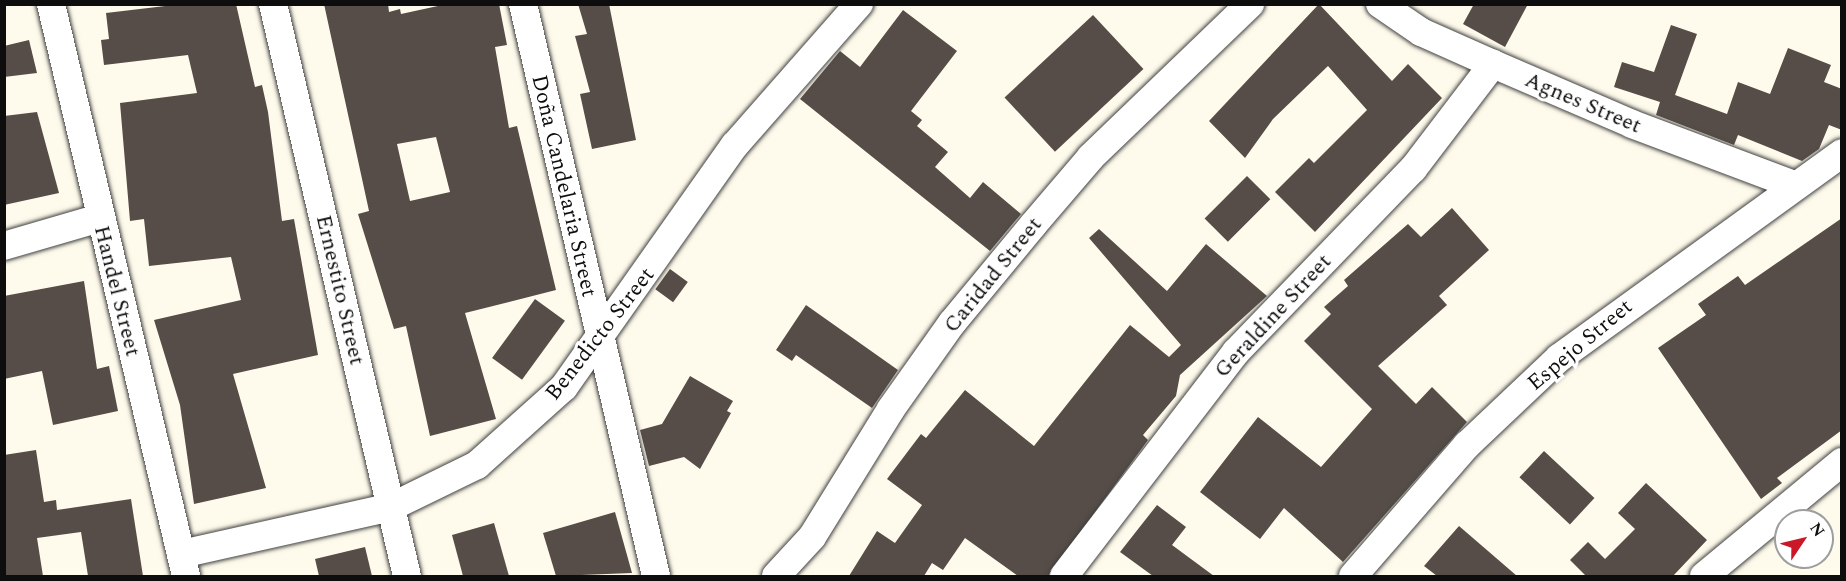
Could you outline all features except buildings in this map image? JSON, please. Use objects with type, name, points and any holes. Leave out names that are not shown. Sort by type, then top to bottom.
[{"type":"street","name":"Handel Street","points":[[51,4],[184,565]]},
{"type":"street","name":"Ernestito Street","points":[[273,4],[407,576]]},
{"type":"street","name":"Doña Candelaria Street","points":[[523,4],[656,576]]},
{"type":"street","name":"Benedicto Street","points":[[184,565],[391,507],[477,465],[564,387],[600,342],[735,145],[859,4]]},
{"type":"street","name":"Caridad Street","points":[[776,576],[812,537],[891,409],[952,323],[1033,225],[1090,157],[1250,4]]},
{"type":"street","name":"Agnes Street","points":[[1380,4],[1421,32],[1493,64],[1632,124],[1794,185]]},
{"type":"street","name":"Geraldine Street","points":[[1064,576],[1236,352],[1413,169],[1493,64]]},
{"type":"street","name":"Espejo Street","points":[[1353,576],[1467,444],[1558,358],[1794,185],[1842,153]]},
{"type":"street","points":[[4,246],[100,218]]},
{"type":"street","points":[[1704,576],[1842,462]]}]
